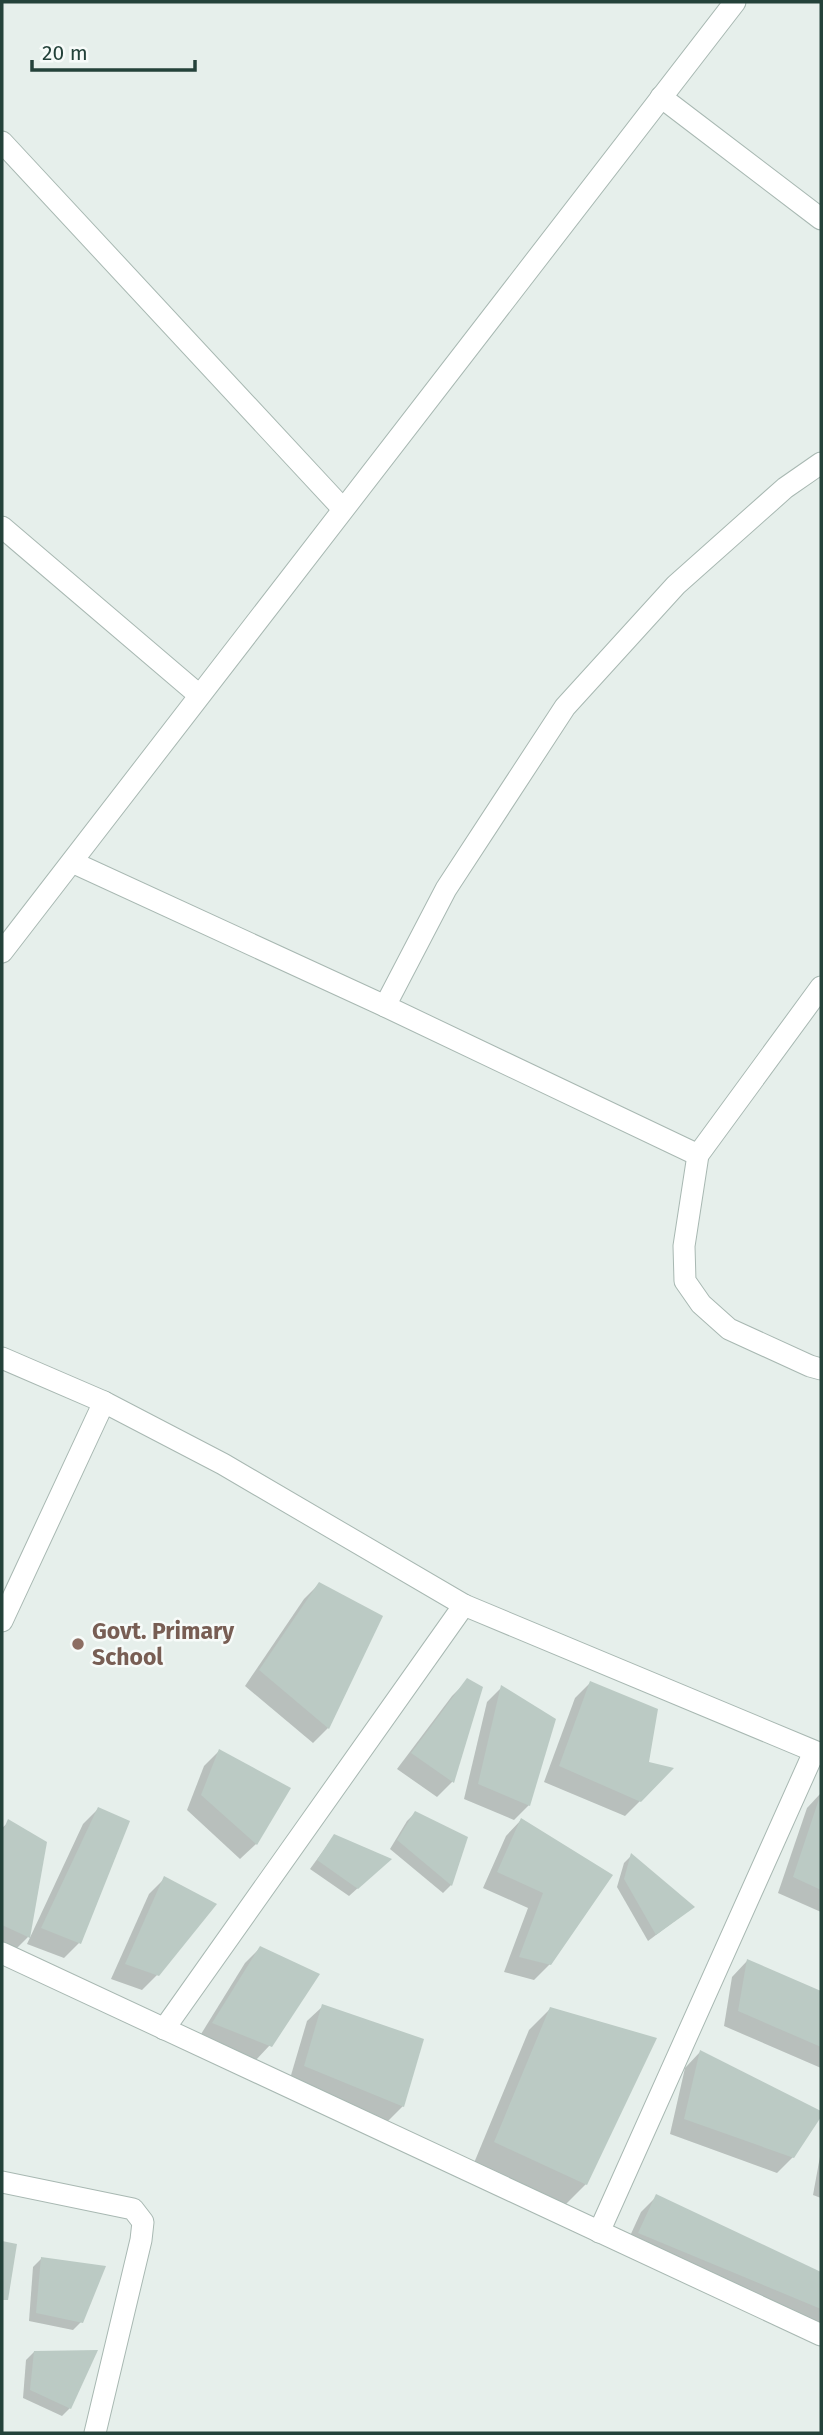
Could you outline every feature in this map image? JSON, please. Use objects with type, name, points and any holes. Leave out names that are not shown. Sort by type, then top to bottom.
[{"type":"street","points":[[2,952],[735,2]]},
{"type":"street","points":[[662,97],[821,219]]},
{"type":"street","points":[[2,142],[343,509]]},
{"type":"street","points":[[385,1006],[446,889],[565,707],[676,585],[785,488],[821,463]]},
{"type":"street","points":[[2,527],[199,695]]},
{"type":"street","points":[[72,862],[385,1006],[698,1155]]},
{"type":"street","points":[[821,987],[698,1155],[684,1246],[685,1281],[701,1304],[729,1329],[810,1366],[821,1368]]},
{"type":"street","points":[[2,1358],[104,1402],[223,1464],[464,1605],[817,1753],[599,2232]]},
{"type":"street","points":[[2,1621],[104,1402]]},
{"type":"street","points":[[164,2029],[464,1605]]},
{"type":"street","points":[[2,1953],[821,2335]]},
{"type":"street","points":[[2,2182],[132,2209],[143,2222],[141,2240],[94,2433]]},
{"type":"building","points":[[319,1582],[383,1616],[329,1729],[259,1670]]},
{"type":"building","points":[[467,1678],[483,1687],[454,1783],[411,1753]]},
{"type":"building","points":[[590,1681],[658,1709],[649,1762],[674,1768],[641,1802],[559,1766]]},
{"type":"building","points":[[501,1685],[556,1719],[530,1806],[478,1784]]},
{"type":"building","points":[[219,1749],[291,1788],[257,1845],[201,1795]]},
{"type":"building","points":[[821,1793],[821,1890],[793,1877]]},
{"type":"building","points":[[98,1807],[130,1821],[81,1944],[41,1928]]},
{"type":"building","points":[[415,1811],[468,1837],[452,1886],[397,1840]]},
{"type":"building","points":[[521,1818],[613,1875],[551,1965],[519,1957],[543,1893],[497,1872]]},
{"type":"building","points":[[8,1819],[47,1842],[30,1938],[2,1925],[2,1833]]},
{"type":"building","points":[[334,1834],[392,1859],[358,1889],[317,1860]]},
{"type":"building","points":[[631,1853],[695,1907],[656,1935],[624,1879]]},
{"type":"building","points":[[164,1876],[217,1904],[159,1976],[125,1964]]},
{"type":"building","points":[[260,1946],[320,1974],[272,2047],[212,2023]]},
{"type":"building","points":[[747,1959],[821,1991],[821,2047],[738,2011]]},
{"type":"building","points":[[322,2004],[424,2039],[404,2107],[304,2066]]},
{"type":"building","points":[[550,2007],[657,2038],[587,2185],[494,2142]]},
{"type":"building","points":[[700,2050],[821,2111],[821,2117],[794,2158],[684,2119]]},
{"type":"building","points":[[656,2194],[821,2272],[821,2309],[638,2233]]},
{"type":"building","points":[[2,2241],[17,2244],[8,2300],[2,2300]]},
{"type":"building","points":[[41,2257],[106,2266],[83,2323],[36,2313]]},
{"type":"building","points":[[98,2350],[71,2409],[30,2390],[34,2351]]},
{"type":"place","name":"Govt. Primary School","points":[[78,1644]]}]
